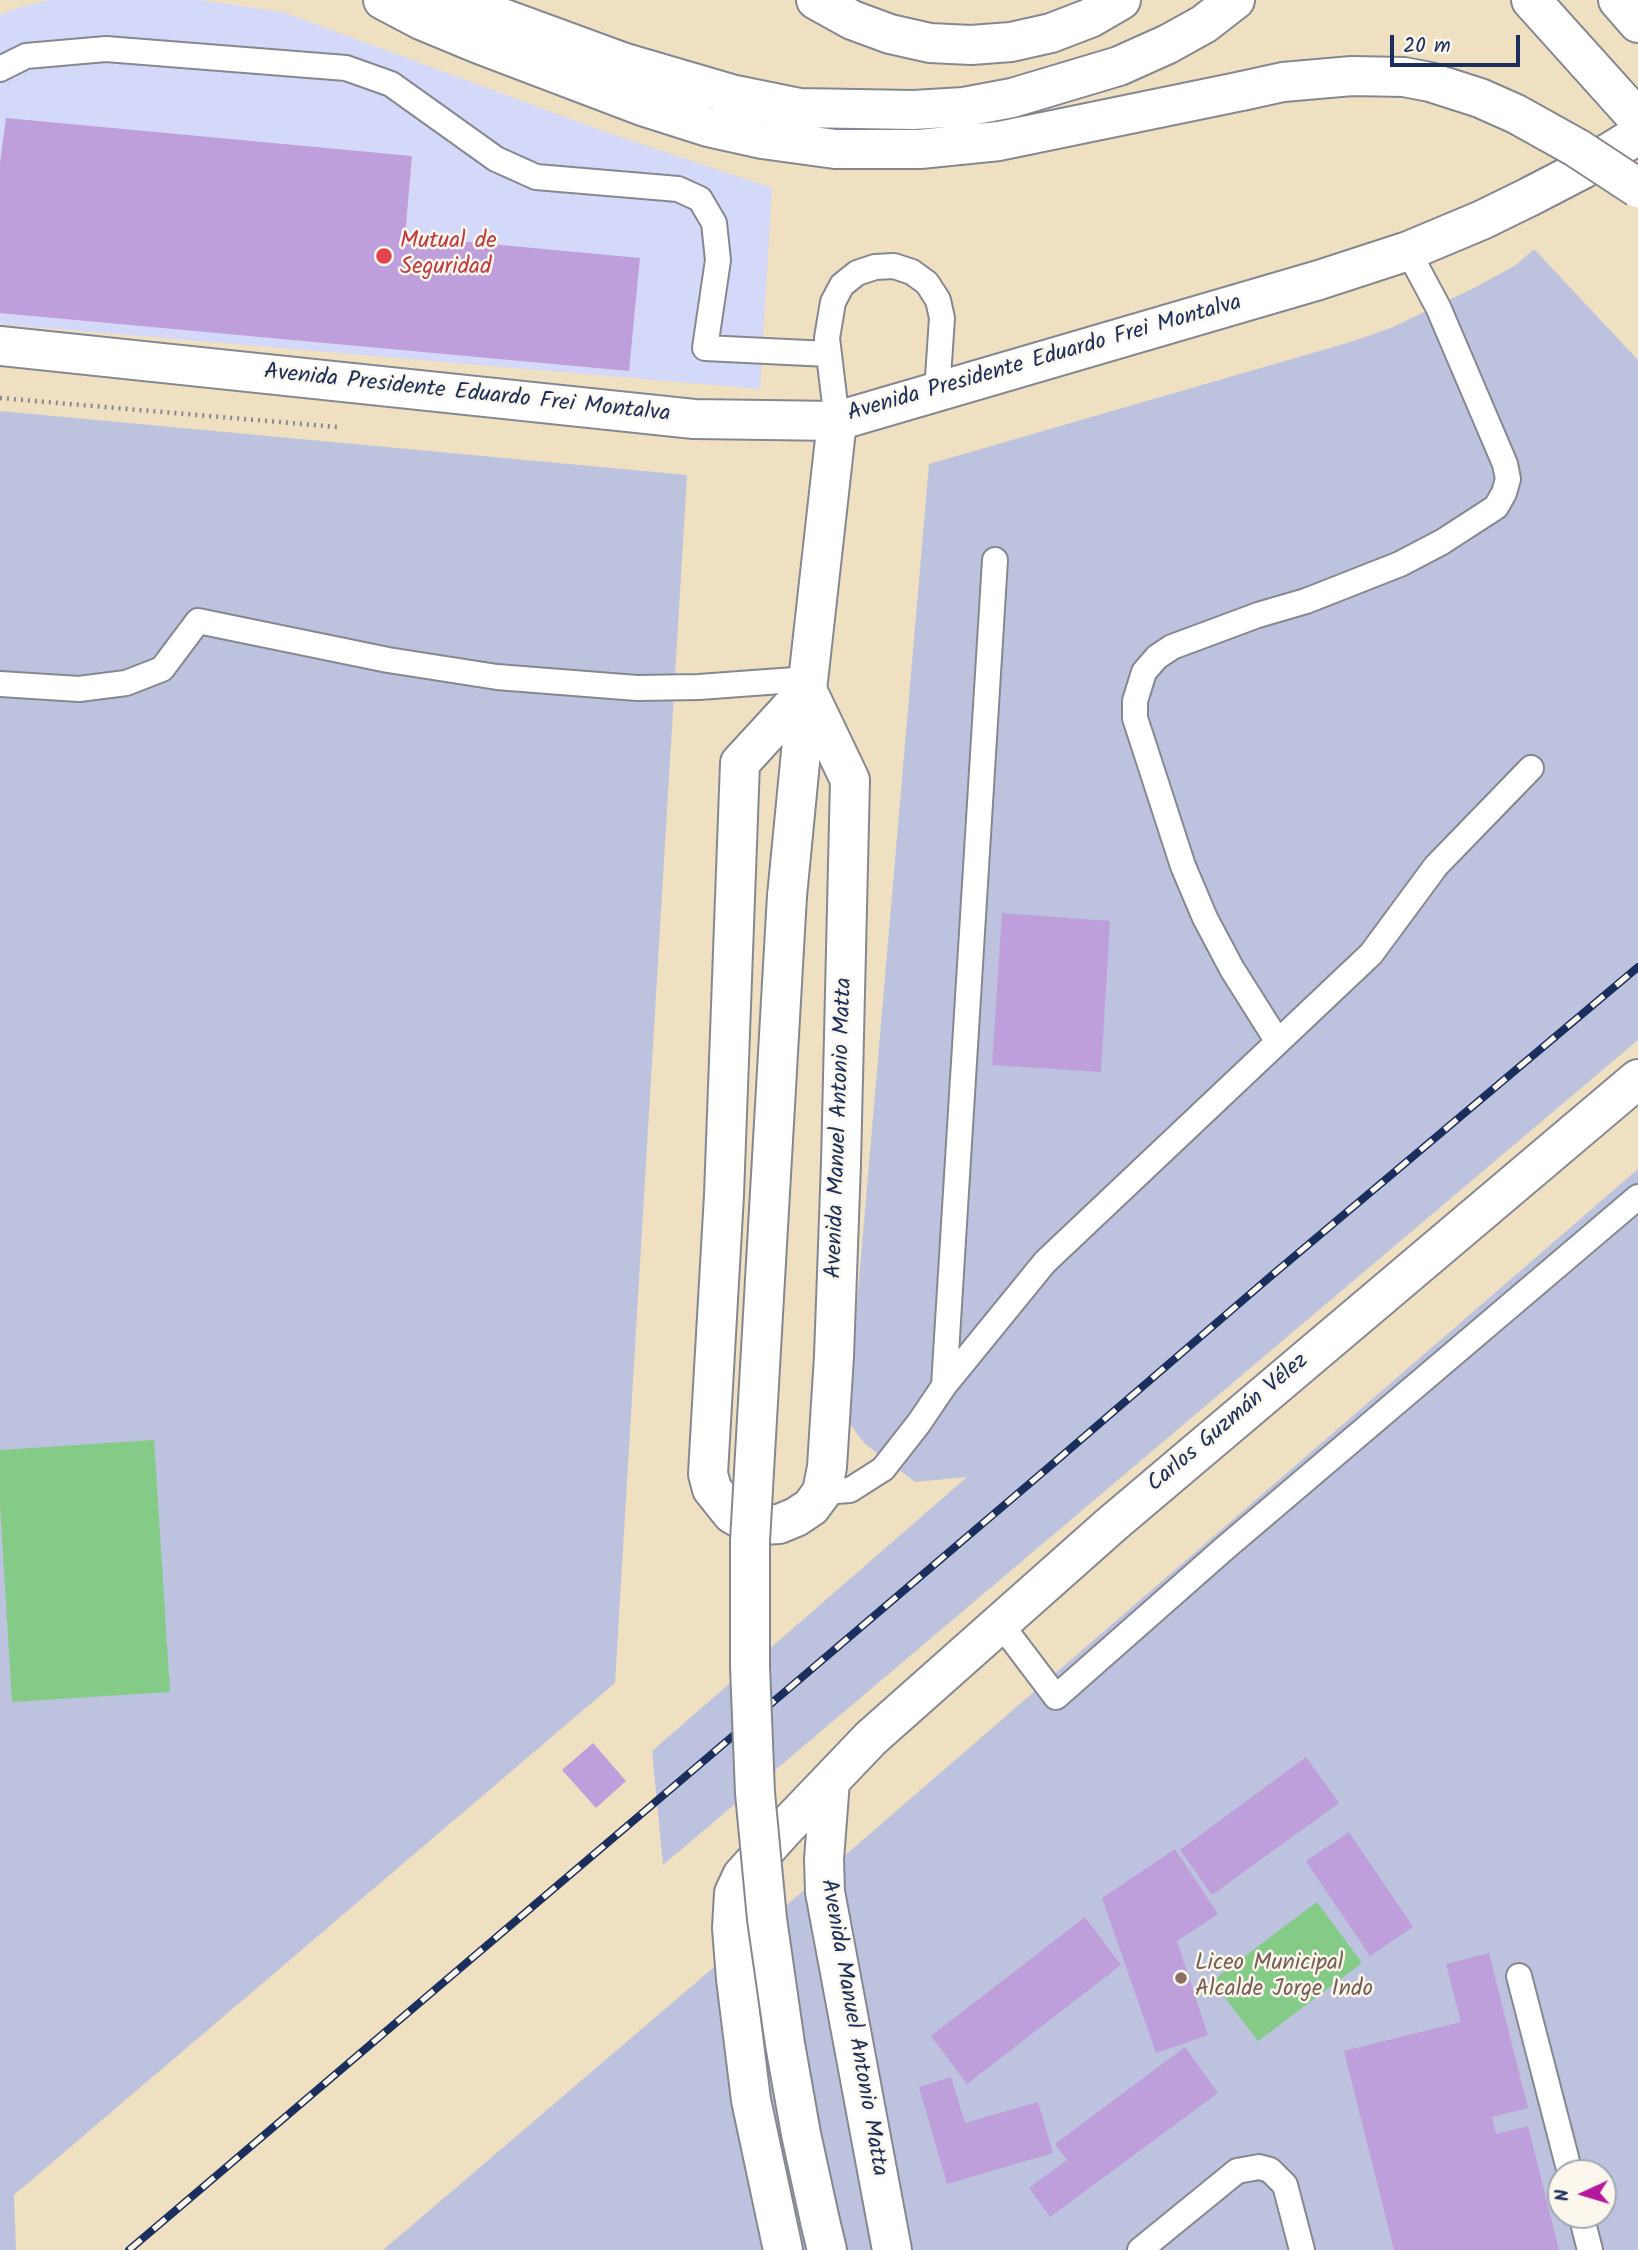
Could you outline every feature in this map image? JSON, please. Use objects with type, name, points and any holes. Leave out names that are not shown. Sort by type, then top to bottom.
[{"type":"main road","points":[[383,0],[421,20],[479,44],[645,107],[708,127],[762,139],[835,149],[920,149],[999,141],[1283,82],[1352,76],[1404,77],[1430,82],[1480,98],[1516,114],[1577,148],[1638,188]]},
{"type":"main road","points":[[441,0],[505,19],[625,63],[731,94],[800,108],[863,110],[964,107],[1025,94],[1119,66],[1204,24],[1235,0]]},
{"type":"main road","points":[[816,0],[852,20],[890,34],[930,43],[971,45],[1012,42],[1051,33],[1090,18],[1121,0]]},
{"type":"main road","points":[[1531,0],[1638,119]]},
{"type":"main road","points":[[1618,0],[1638,23]]},
{"type":"main road","name":"Avenida Presidente Eduardo Frei Montalva","points":[[0,346],[694,419],[837,421],[1306,284],[1408,251],[1529,197],[1638,135]]},
{"type":"main road","points":[[823,2236],[800,2134],[767,1919],[755,1793],[750,1667],[751,1515],[787,896],[807,684],[837,421]]},
{"type":"main road","points":[[807,684],[740,763],[724,1195],[708,1474],[712,1489],[732,1514],[761,1525],[779,1524],[796,1517],[811,1507],[822,1492]]},
{"type":"main road","name":"Avenida Manuel Antonio Matta","points":[[807,684],[850,780],[834,1356],[827,1467],[822,1492]]},
{"type":"main road","name":"Carlos Guzmán Vélez","points":[[830,1780],[871,1738],[1112,1524],[1638,1079]]},
{"type":"main road","points":[[783,2250],[751,2100],[734,1953],[734,1893],[742,1876],[830,1780]]},
{"type":"main road","name":"Avenida Manuel Antonio Matta","points":[[830,1780],[824,1859],[825,1892],[892,2250]]},
{"type":"lane","points":[[0,69],[26,56],[106,49],[346,68],[391,84],[496,159],[536,177],[678,189],[701,199],[714,223],[718,260],[705,348],[828,354]]},
{"type":"lane","points":[[1278,1042],[1232,969],[1205,918],[1183,866],[1135,718],[1135,701],[1144,672],[1157,657],[1172,647],[1258,615],[1307,601],[1400,564],[1484,517],[1496,507],[1508,479],[1505,464],[1438,307],[1408,251]]},
{"type":"lane","points":[[837,421],[827,338],[833,302],[842,285],[857,273],[875,267],[894,267],[912,272],[927,284],[937,300],[942,318],[937,392]]},
{"type":"lane","points":[[944,1386],[995,560]]},
{"type":"lane","points":[[0,684],[79,689],[126,683],[162,669],[198,621],[388,660],[497,677],[637,688],[807,684]]},
{"type":"lane","points":[[822,1492],[850,1490],[883,1469],[944,1386],[1045,1262],[1371,954],[1436,866],[1531,768]]},
{"type":"lane","points":[[1000,1623],[1056,1697],[1235,1539],[1638,1197]]},
{"type":"lane","points":[[1519,1976],[1566,2159]]},
{"type":"lane","points":[[1140,2250],[1237,2171],[1259,2167],[1270,2170],[1285,2185],[1302,2250]]},
{"type":"lane","points":[[1585,2229],[1590,2250]]},
{"type":"shaded area","name":"Mutual de Seguridad","points":[[49,0],[198,0],[283,12],[600,130],[772,188],[760,389],[0,324],[0,15]]},
{"type":"shaded area","points":[[1534,249],[1638,360],[1638,1040],[663,1865],[652,1751],[967,1477],[915,1482],[864,1443],[847,1420],[929,464],[1354,341],[1393,327],[1476,287],[1516,265]]},
{"type":"shaded area","points":[[0,411],[687,475],[615,1683],[14,2195],[16,2250],[0,2250]]},
{"type":"shaded area","points":[[1638,1169],[1638,2250],[383,2250],[857,1845]]},
{"type":"green space","points":[[154,1440],[170,1692],[12,1702],[0,1505],[0,1450]]},
{"type":"green space","points":[[1317,1902],[1362,1963],[1258,2041],[1212,1981]]},
{"type":"building","points":[[6,118],[412,156],[405,236],[640,258],[629,371],[0,313],[0,163]]},
{"type":"building","points":[[1002,913],[1110,921],[1101,1072],[992,1065]]},
{"type":"building","points":[[593,1743],[626,1781],[596,1808],[562,1770]]},
{"type":"building","points":[[1306,1757],[1339,1803],[1212,1895],[1180,1850]]},
{"type":"building","points":[[1349,1832],[1413,1927],[1370,1956],[1306,1861]]},
{"type":"building","points":[[1175,1849],[1218,1914],[1177,1941],[1208,2035],[1156,2053],[1102,1898]]},
{"type":"building","points":[[1085,1917],[1121,1965],[967,2084],[931,2036]]},
{"type":"building","points":[[1489,1953],[1528,2108],[1492,2117],[1496,2134],[1528,2126],[1547,2202],[1547,2229],[1554,2229],[1559,2250],[1394,2250],[1344,2051],[1461,2022],[1446,1964]]},
{"type":"building","points":[[1185,2047],[1218,2093],[1050,2217],[1029,2188],[1067,2160],[1055,2144]]},
{"type":"building","points":[[951,2077],[965,2123],[1038,2102],[1053,2153],[947,2184],[919,2087]]},
{"type":"railway","points":[[129,2250],[1271,1276],[1638,967]]},
{"type":"place","name":"Mutual de Seguridad","points":[[384,256]]},
{"type":"place","name":"Liceo Municipal Alcalde Jorge Indo","points":[[1181,1978]]}]
